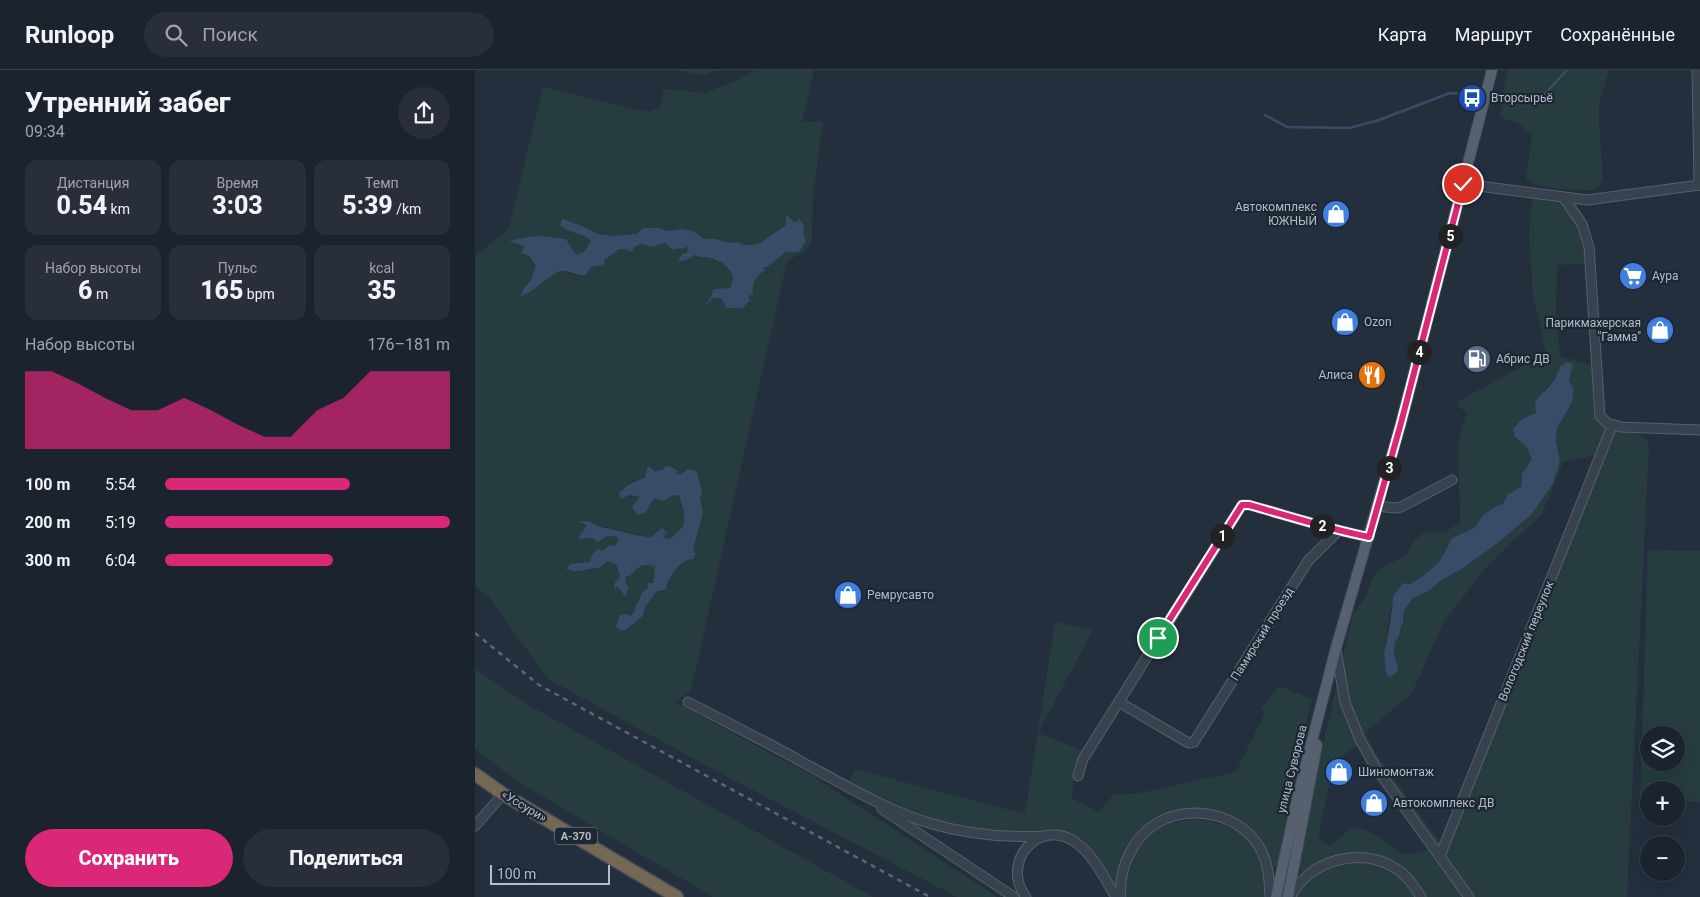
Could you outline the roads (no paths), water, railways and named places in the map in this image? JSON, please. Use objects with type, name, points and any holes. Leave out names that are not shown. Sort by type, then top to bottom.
[{"type":"highway","name":"«Уссури»","points":[[475,774],[503,794],[677,897]]},
{"type":"main road","name":"улица Суворова","points":[[1276,897],[1297,795],[1336,648],[1401,423],[1492,70]]},
{"type":"main road","name":"улица Суворова","points":[[1289,897],[1336,648]]},
{"type":"street","points":[[1463,184],[1593,200],[1699,185],[1697,70]]},
{"type":"street","points":[[1563,197],[1582,224],[1589,247],[1601,416],[1603,420],[1612,426],[1700,430]]},
{"type":"street","name":"Вологодский переулок","points":[[1439,856],[1612,426]]},
{"type":"street","points":[[1378,506],[1394,508],[1401,506],[1452,480]]},
{"type":"street","points":[[1078,776],[1083,759],[1242,505],[1249,505],[1303,519],[1338,531],[1369,537]]},
{"type":"street","name":"Памирский проезд","points":[[1119,702],[1185,741],[1189,743],[1194,742],[1308,561],[1338,531]]},
{"type":"street","points":[[1336,648],[1345,702],[1360,740],[1373,763],[1469,897]]},
{"type":"street","points":[[688,702],[845,786],[898,811],[936,825],[960,831],[1019,837],[1060,836],[1067,838],[1085,850],[1116,897]]},
{"type":"street","points":[[845,786],[1014,897]]},
{"type":"street","points":[[475,826],[503,794]]},
{"type":"street","points":[[1121,897],[1121,876],[1129,853],[1143,834],[1158,822],[1173,816],[1208,814],[1227,819],[1243,827],[1256,840],[1263,853],[1269,873],[1270,897]]},
{"type":"street","points":[[1026,897],[1021,891],[1017,877],[1017,866],[1022,853],[1031,842],[1045,836]]},
{"type":"street","points":[[1289,897],[1297,885],[1310,873],[1331,861],[1353,858],[1375,859],[1395,867],[1409,878],[1421,897]]},
{"type":"water","points":[[786,214],[795,223],[799,219],[804,225],[803,233],[806,240],[799,252],[786,252],[767,267],[763,267],[765,270],[755,280],[753,294],[749,296],[749,300],[752,300],[743,308],[726,308],[722,299],[713,298],[706,306],[714,289],[730,288],[733,279],[732,273],[722,262],[709,257],[695,255],[678,262],[682,254],[687,253],[688,247],[673,250],[665,243],[651,247],[642,244],[634,247],[632,252],[619,249],[605,259],[603,265],[592,267],[585,275],[565,271],[557,272],[532,291],[521,296],[524,288],[531,280],[536,266],[529,256],[521,253],[524,246],[509,241],[542,236],[566,239],[576,255],[584,252],[591,240],[564,228],[560,225],[562,219],[598,234],[613,236],[637,234],[643,228],[659,228],[667,231],[681,229],[693,231],[704,239],[754,245],[786,225]]},
{"type":"water","points":[[1566,362],[1573,364],[1569,380],[1574,390],[1572,402],[1557,428],[1556,441],[1560,462],[1552,485],[1531,515],[1499,542],[1463,568],[1440,581],[1430,590],[1413,598],[1404,611],[1403,623],[1395,642],[1394,654],[1398,668],[1396,673],[1390,677],[1388,676],[1384,653],[1390,625],[1393,596],[1403,583],[1410,584],[1423,576],[1440,561],[1452,538],[1474,528],[1483,515],[1496,506],[1503,504],[1508,494],[1521,487],[1522,474],[1532,459],[1526,446],[1515,437],[1513,429],[1522,419],[1536,413],[1535,401],[1554,381],[1560,367]]},
{"type":"water","points":[[648,466],[655,471],[662,470],[666,466],[672,467],[679,472],[675,473],[681,474],[688,469],[697,471],[702,493],[700,497],[703,513],[693,549],[696,554],[693,559],[680,565],[673,573],[666,587],[667,589],[656,592],[645,607],[643,616],[625,630],[620,631],[616,626],[620,615],[626,614],[630,616],[634,613],[641,594],[648,588],[647,583],[653,583],[655,567],[644,565],[630,576],[626,576],[625,584],[629,587],[625,597],[617,587],[614,590],[615,582],[620,577],[617,565],[607,561],[599,568],[579,571],[566,569],[571,564],[590,562],[592,555],[597,549],[602,551],[608,546],[615,546],[619,540],[617,537],[608,536],[598,542],[592,538],[578,539],[587,525],[579,522],[589,521],[602,527],[651,537],[662,528],[667,533],[663,537],[670,539],[684,525],[684,511],[679,495],[672,496],[664,501],[654,498],[646,512],[637,515],[632,507],[640,497],[629,495],[621,499],[619,493],[628,485],[645,477]]},
{"type":"waterway","points":[[1487,95],[1540,99],[1567,70]]},
{"type":"waterway","points":[[1265,115],[1287,127],[1350,128],[1379,120],[1450,93],[1482,95]]},
{"type":"railway","points":[[475,633],[539,685],[930,897]]},
{"type":"place","name":"Вторсырьё","points":[[1472,98]]},
{"type":"place","name":"Автокомплекс ЮЖНЫЙ","points":[[1336,214]]},
{"type":"place","name":"Аура","points":[[1633,276]]},
{"type":"place","name":"Ozon","points":[[1345,322]]},
{"type":"place","name":"Парикмахерская \"Гамма\"","points":[[1660,330]]},
{"type":"place","name":"Абрис ДВ","points":[[1477,359]]},
{"type":"place","name":"Алиса","points":[[1372,375]]},
{"type":"place","name":"Ремрусавто","points":[[848,595]]},
{"type":"place","name":"Шиномонтаж","points":[[1339,772]]},
{"type":"place","name":"Автокомплекс ДВ","points":[[1374,803]]}]
